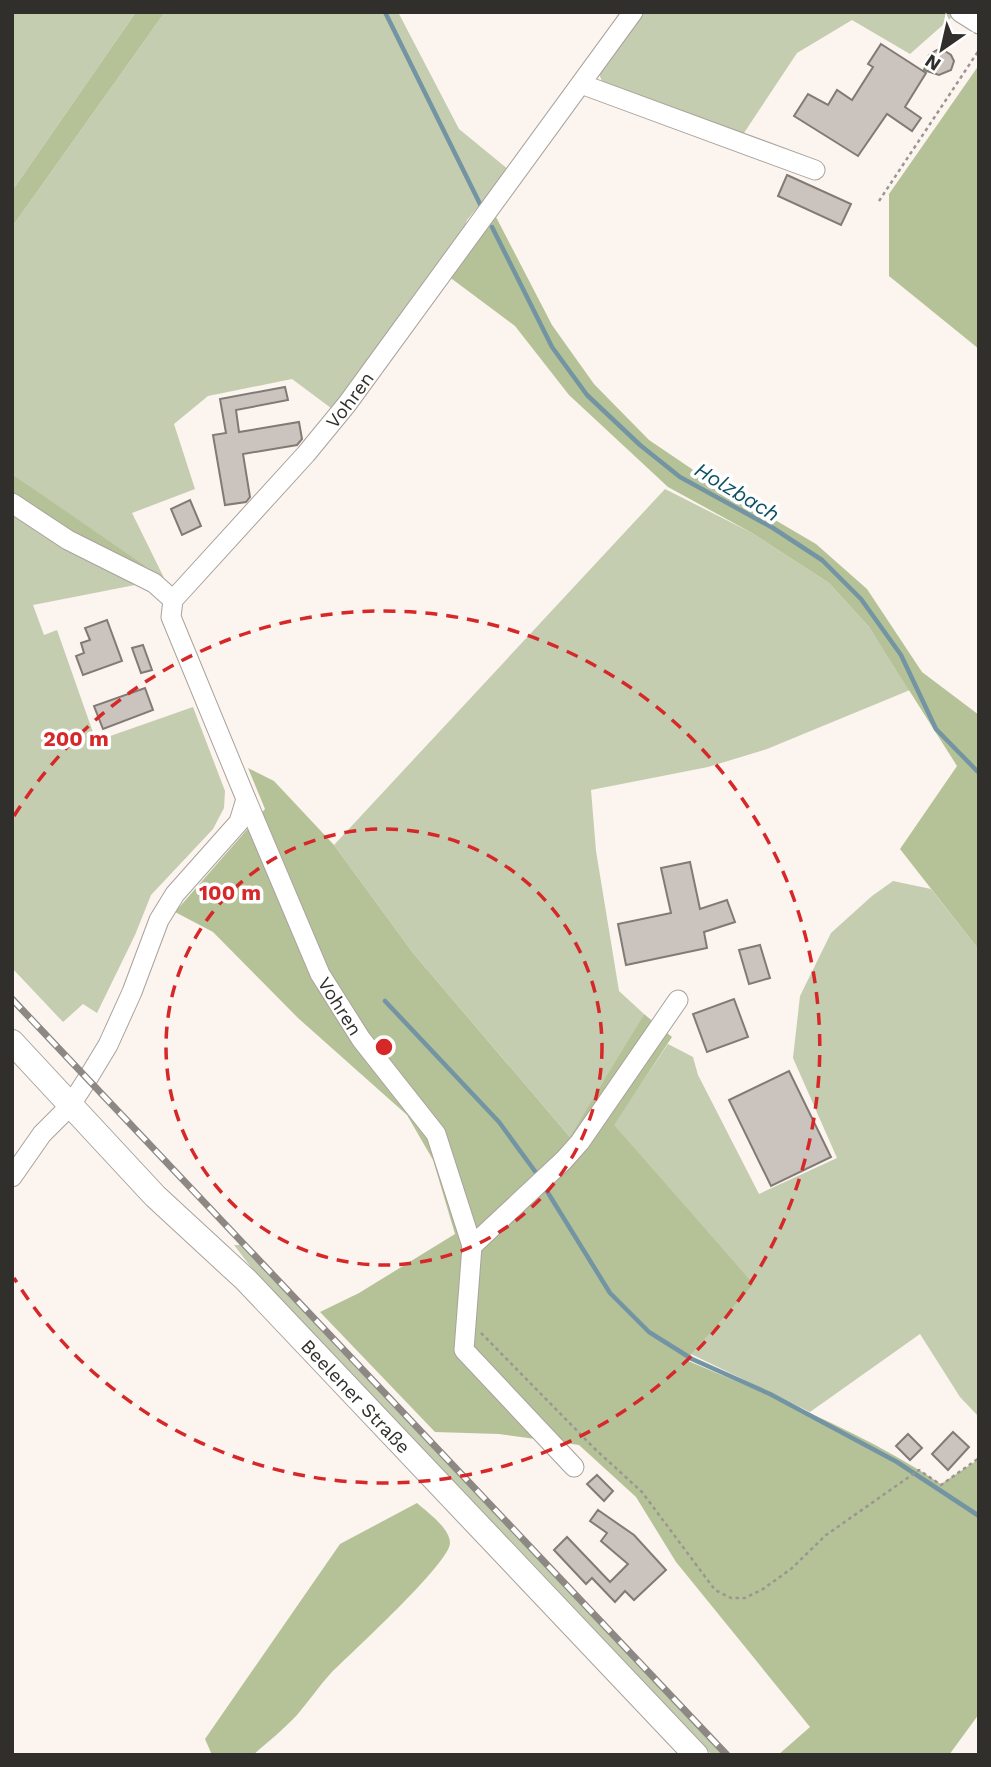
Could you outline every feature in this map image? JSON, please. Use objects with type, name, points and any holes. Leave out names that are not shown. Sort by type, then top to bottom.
[{"type":"main road","name":"Beelener Straße","points":[[12,1041],[155,1196],[246,1280],[696,1755]]},
{"type":"street","name":"Vohren","points":[[472,1246],[436,1134],[361,1039],[320,974],[171,617],[173,600],[297,465],[347,404],[633,12]]},
{"type":"street","points":[[960,12],[979,24]]},
{"type":"street","points":[[581,84],[815,170]]},
{"type":"street","points":[[12,503],[68,540],[154,583],[173,600]]},
{"type":"street","points":[[12,1177],[42,1134],[70,1106],[108,1045],[132,992],[159,920],[175,894],[239,822],[246,799]]},
{"type":"street","points":[[239,822],[249,823],[259,829]]},
{"type":"street","points":[[574,1466],[464,1350],[472,1246],[580,1142],[678,1000]]},
{"type":"path","points":[[879,201],[979,50]]},
{"type":"path","points":[[467,1318],[595,1449],[642,1492],[715,1590],[731,1598],[745,1598],[763,1589],[791,1569],[826,1535],[908,1476],[919,1470],[941,1485],[979,1458]]},
{"type":"green space","points":[[12,12],[136,12],[12,191]]},
{"type":"green space","points":[[136,12],[165,12],[12,227],[12,191]]},
{"type":"green space","points":[[165,12],[398,12],[459,129],[509,170],[467,220],[462,237],[335,411],[292,379],[208,396],[174,424],[195,489],[132,513],[167,584],[12,474],[12,227]]},
{"type":"green space","points":[[642,12],[946,12],[953,16],[910,54],[852,20],[797,53],[742,136],[604,86],[599,74]]},
{"type":"green space","points":[[979,65],[979,349],[889,276],[889,194]]},
{"type":"green space","points":[[496,217],[552,325],[594,384],[649,440],[714,484],[816,544],[867,589],[922,672],[979,715],[979,950],[900,849],[957,766],[869,627],[829,583],[752,533],[668,487],[569,395],[515,326],[448,276]]},
{"type":"green space","points":[[12,474],[145,566],[143,573],[73,538],[12,496]]},
{"type":"green space","points":[[665,489],[752,533],[829,583],[869,627],[910,690],[767,749],[708,767],[591,790],[596,851],[619,991],[644,1014],[571,1138],[413,953],[334,845]]},
{"type":"green space","points":[[12,510],[63,544],[135,585],[33,605],[44,635],[57,630],[96,741],[193,707],[225,791],[224,808],[213,829],[151,895],[97,1013],[83,1004],[63,1022],[12,968]]},
{"type":"green space","points":[[248,768],[274,781],[334,845],[413,953],[570,1137],[644,1014],[672,1037],[614,1125],[754,1284],[686,1360],[848,1431],[941,1484],[979,1459],[979,1714],[949,1755],[778,1755],[810,1727],[676,1562],[636,1497],[579,1445],[499,1434],[435,1432],[320,1312],[359,1293],[455,1234],[433,1160],[407,1115],[298,1018],[213,932],[175,912],[265,809]]},
{"type":"green space","points":[[893,881],[931,889],[979,950],[979,1417],[960,1397],[920,1334],[810,1412],[691,1354],[754,1284],[613,1125],[668,1044],[693,1057],[698,1075],[759,1194],[837,1158],[793,1058],[800,996],[831,933]]},
{"type":"green space","points":[[234,1245],[240,1245],[723,1755],[712,1755],[254,1271]]},
{"type":"green space","points":[[417,1503],[437,1521],[449,1537],[446,1554],[434,1569],[331,1673],[292,1720],[253,1755],[212,1755],[205,1739],[340,1544]]},
{"type":"building","points":[[881,44],[926,73],[905,107],[921,118],[912,131],[887,114],[858,156],[794,116],[808,94],[828,105],[837,90],[852,100],[873,67],[868,64]]},
{"type":"building","points":[[942,49],[951,55],[954,61],[951,70],[939,75],[924,70],[929,55]]},
{"type":"building","points":[[787,175],[851,204],[841,225],[778,196]]},
{"type":"building","points":[[285,387],[288,400],[236,410],[239,432],[299,422],[302,439],[297,445],[243,454],[250,497],[246,502],[225,505],[213,435],[226,433],[220,399]]},
{"type":"building","points":[[190,500],[201,526],[182,535],[171,509]]},
{"type":"building","points":[[107,620],[122,661],[83,675],[76,656],[84,653],[81,643],[90,640],[85,628]]},
{"type":"building","points":[[143,645],[152,670],[141,673],[132,648]]},
{"type":"building","points":[[145,688],[153,710],[103,729],[94,706]]},
{"type":"building","points":[[690,862],[700,909],[727,900],[735,922],[704,932],[707,948],[626,965],[618,924],[671,913],[661,868]]},
{"type":"building","points":[[760,945],[770,978],[749,984],[739,950]]},
{"type":"building","points":[[734,999],[748,1037],[707,1052],[693,1014]]},
{"type":"building","points":[[789,1071],[831,1157],[771,1186],[729,1100]]},
{"type":"building","points":[[953,1432],[969,1447],[948,1470],[932,1454]]},
{"type":"building","points":[[908,1434],[922,1448],[910,1460],[896,1446]]},
{"type":"building","points":[[597,1475],[613,1491],[604,1501],[587,1484]]},
{"type":"building","points":[[598,1510],[634,1535],[666,1570],[634,1600],[625,1591],[615,1602],[592,1578],[586,1584],[554,1550],[567,1537],[610,1582],[628,1564],[601,1541],[607,1533],[590,1521]]},
{"type":"waterway","name":"Holzbach","points":[[385,12],[481,206]]},
{"type":"waterway","name":"Holzbach","points":[[492,227],[552,347],[587,395],[640,445],[680,477],[773,528],[822,560],[861,599],[901,655],[936,729],[978,772]]},
{"type":"waterway","points":[[385,1001],[499,1122],[537,1174]]},
{"type":"waterway","points":[[545,1188],[610,1293],[649,1332],[692,1359],[770,1394],[897,1462],[979,1516]]},
{"type":"railway","points":[[12,999],[727,1755]]}]
